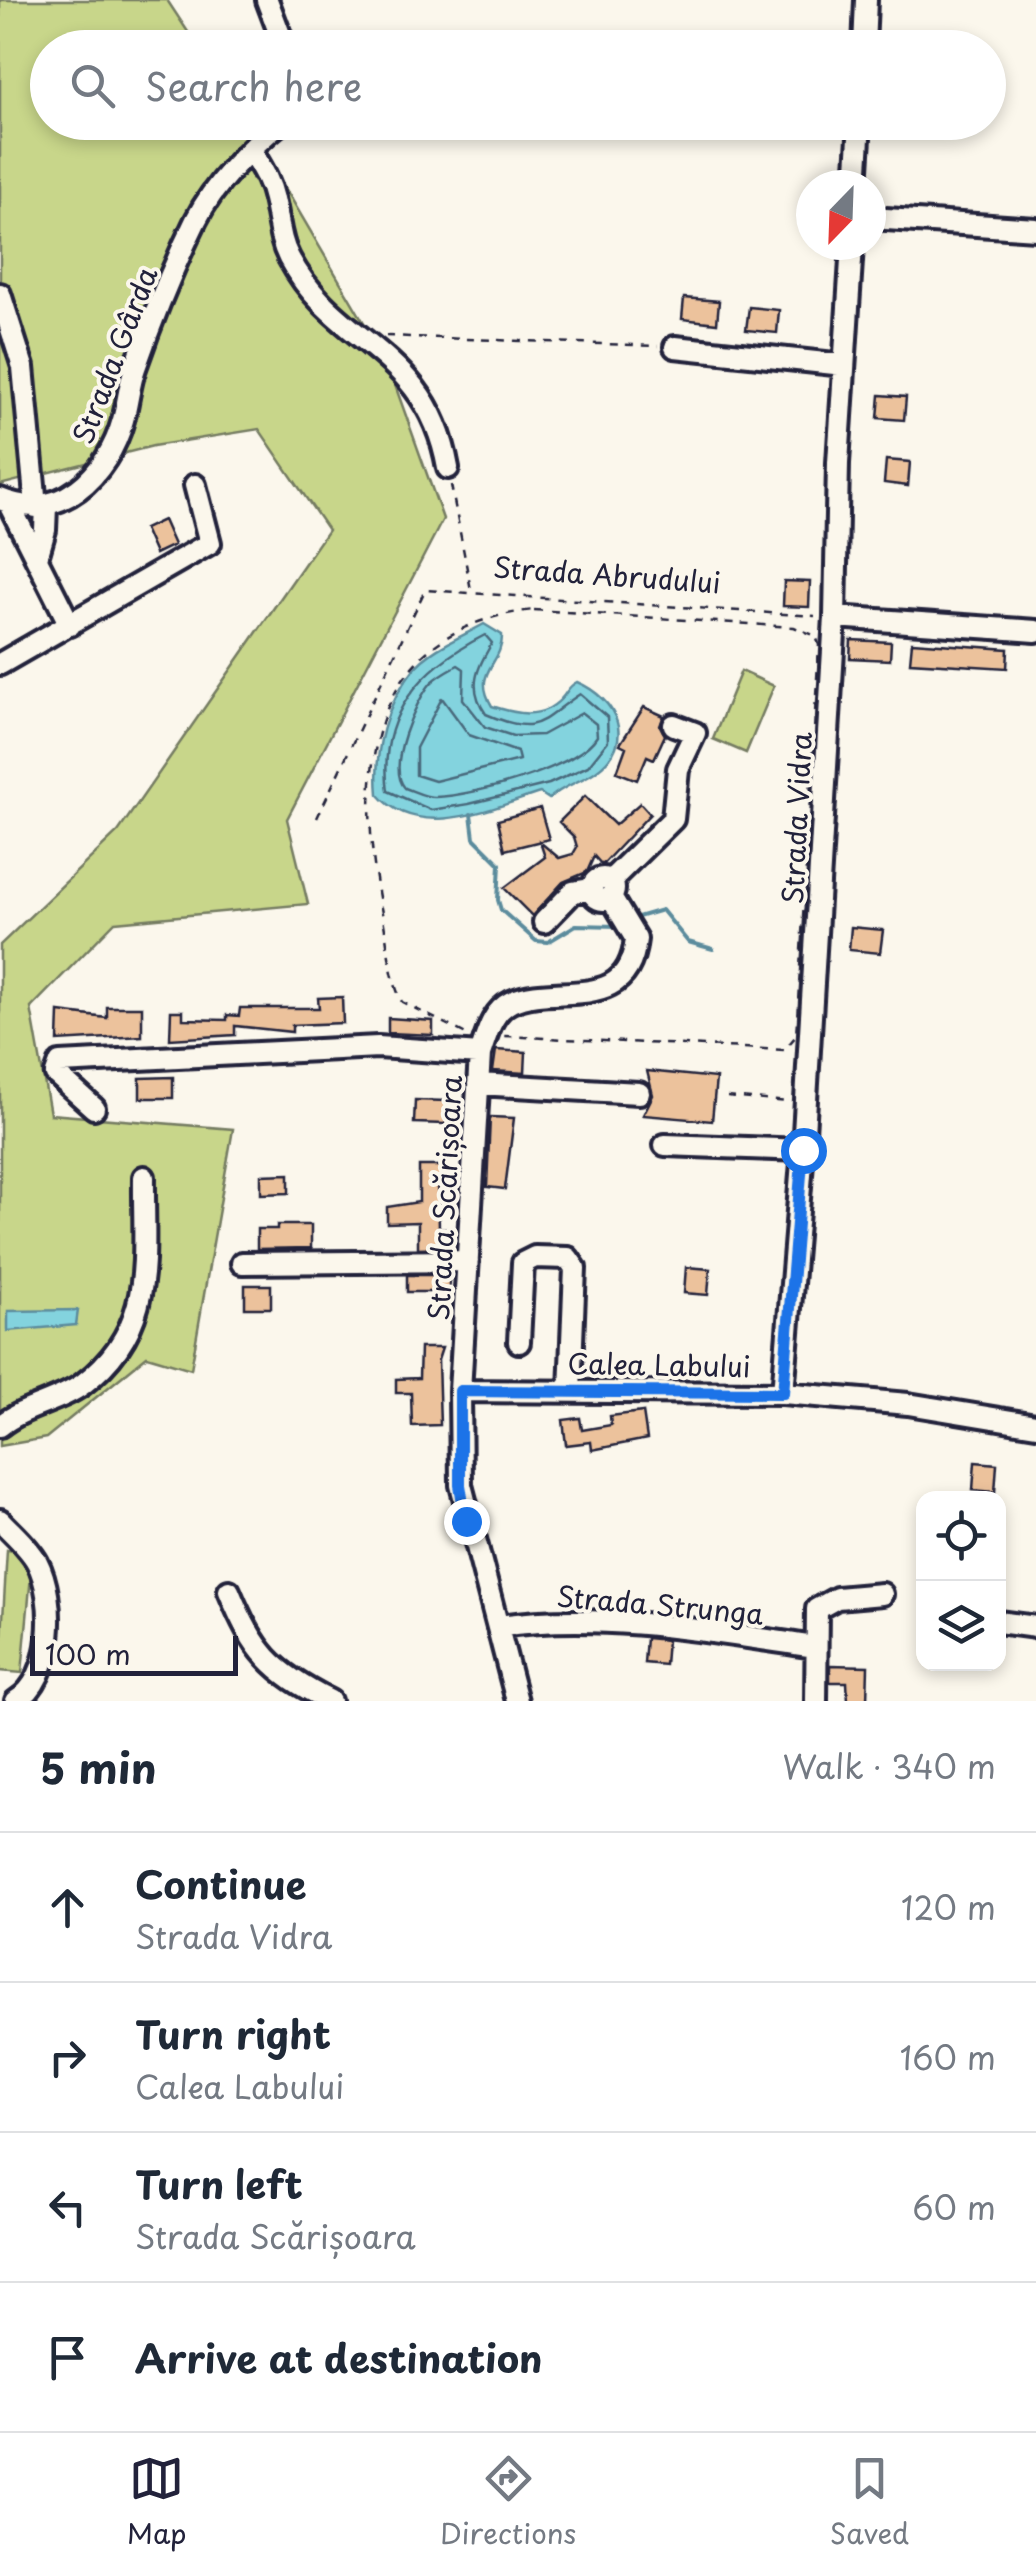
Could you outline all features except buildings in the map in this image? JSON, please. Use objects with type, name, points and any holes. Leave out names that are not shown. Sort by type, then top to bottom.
[{"type":"street","points":[[267,0],[279,30]]},
{"type":"street","points":[[865,30],[866,0]]},
{"type":"street","name":"Strada Gârda","points":[[41,506],[76,493],[112,448],[134,370],[198,216],[262,140]]},
{"type":"street","points":[[857,170],[859,140]]},
{"type":"street","points":[[251,150],[269,180],[290,259],[334,312],[410,379],[442,432],[448,468]]},
{"type":"street","points":[[886,219],[1036,228]]},
{"type":"street","name":"Strada Vidra","points":[[783,1393],[806,1104],[835,617],[851,260]]},
{"type":"street","points":[[0,294],[23,368],[45,530],[36,558]]},
{"type":"street","points":[[675,347],[844,365]]},
{"type":"street","points":[[0,664],[210,544],[195,486]]},
{"type":"street","points":[[4,501],[41,506]]},
{"type":"street","points":[[4,501],[70,624]]},
{"type":"street","points":[[835,617],[1036,631]]},
{"type":"street","points":[[544,922],[573,892],[604,889],[673,819],[678,768],[694,734],[674,726]]},
{"type":"street","points":[[483,1045],[492,1020],[509,1003],[582,995],[608,985],[626,969],[634,954],[628,921],[604,889]]},
{"type":"street","name":"Strada Scărișoara","points":[[94,1108],[56,1074],[60,1063],[378,1046],[483,1045],[460,1391],[460,1485],[466,1521],[499,1626],[517,1701]]},
{"type":"street","points":[[478,1084],[638,1093]]},
{"type":"street","points":[[664,1145],[803,1150]]},
{"type":"street","points":[[0,1426],[16,1413],[81,1386],[128,1338],[141,1301],[144,1177]]},
{"type":"street","points":[[519,1342],[523,1263],[535,1257],[568,1258],[575,1268],[570,1391]]},
{"type":"street","points":[[242,1263],[468,1261]]},
{"type":"street","name":"Calea Labului","points":[[460,1391],[783,1393],[908,1404],[1036,1424]]},
{"type":"street","points":[[0,1520],[37,1563],[48,1622],[34,1685],[16,1701]]},
{"type":"street","points":[[229,1590],[243,1624],[276,1672],[330,1701]]},
{"type":"street","points":[[816,1701],[814,1618],[824,1603],[882,1594]]},
{"type":"street","name":"Strada Strunga","points":[[499,1626],[551,1620],[685,1628],[815,1647]]},
{"type":"street","points":[[1006,1623],[1036,1627]]},
{"type":"path","points":[[364,336],[675,347]]},
{"type":"path","points":[[448,468],[471,592]]},
{"type":"path","name":"Strada Abrudului","points":[[317,818],[425,590],[835,617]]},
{"type":"path","points":[[534,610],[810,630],[820,644],[793,1044],[784,1050],[483,1045],[409,1008],[399,996],[371,854],[369,792],[378,731],[410,667],[456,628],[496,614],[534,610]]},
{"type":"path","points":[[727,1097],[806,1104]]},
{"type":"green space","points":[[0,0],[167,0],[187,30],[30,30],[30,140],[257,140],[386,360],[443,519],[287,819],[308,904],[115,922],[31,1008],[50,1114],[233,1129],[191,1369],[147,1356],[46,1438],[0,1446],[0,945],[118,832],[328,530],[259,429],[153,446],[0,485]]},
{"type":"green space","points":[[741,671],[774,686],[746,753],[713,739]]},
{"type":"green space","points":[[7,1550],[23,1552],[31,1575],[22,1673],[0,1671]]},
{"type":"water","points":[[484,624],[502,635],[498,654],[486,676],[486,694],[492,706],[537,713],[553,706],[577,682],[603,699],[611,710],[619,735],[616,747],[596,771],[549,799],[540,793],[478,813],[434,819],[394,808],[378,794],[377,778],[380,745],[395,698],[413,670],[428,656]]},
{"type":"water","points":[[78,1310],[76,1325],[8,1331],[8,1311]]},
{"type":"waterway","points":[[471,814],[474,838],[500,864],[501,910],[536,941],[548,942],[576,925],[618,926]]},
{"type":"waterway","points":[[631,919],[662,910],[688,942],[713,949]]},
{"type":"route","points":[[466,1521],[460,1485],[460,1391],[783,1393],[789,1281],[803,1150]]}]
